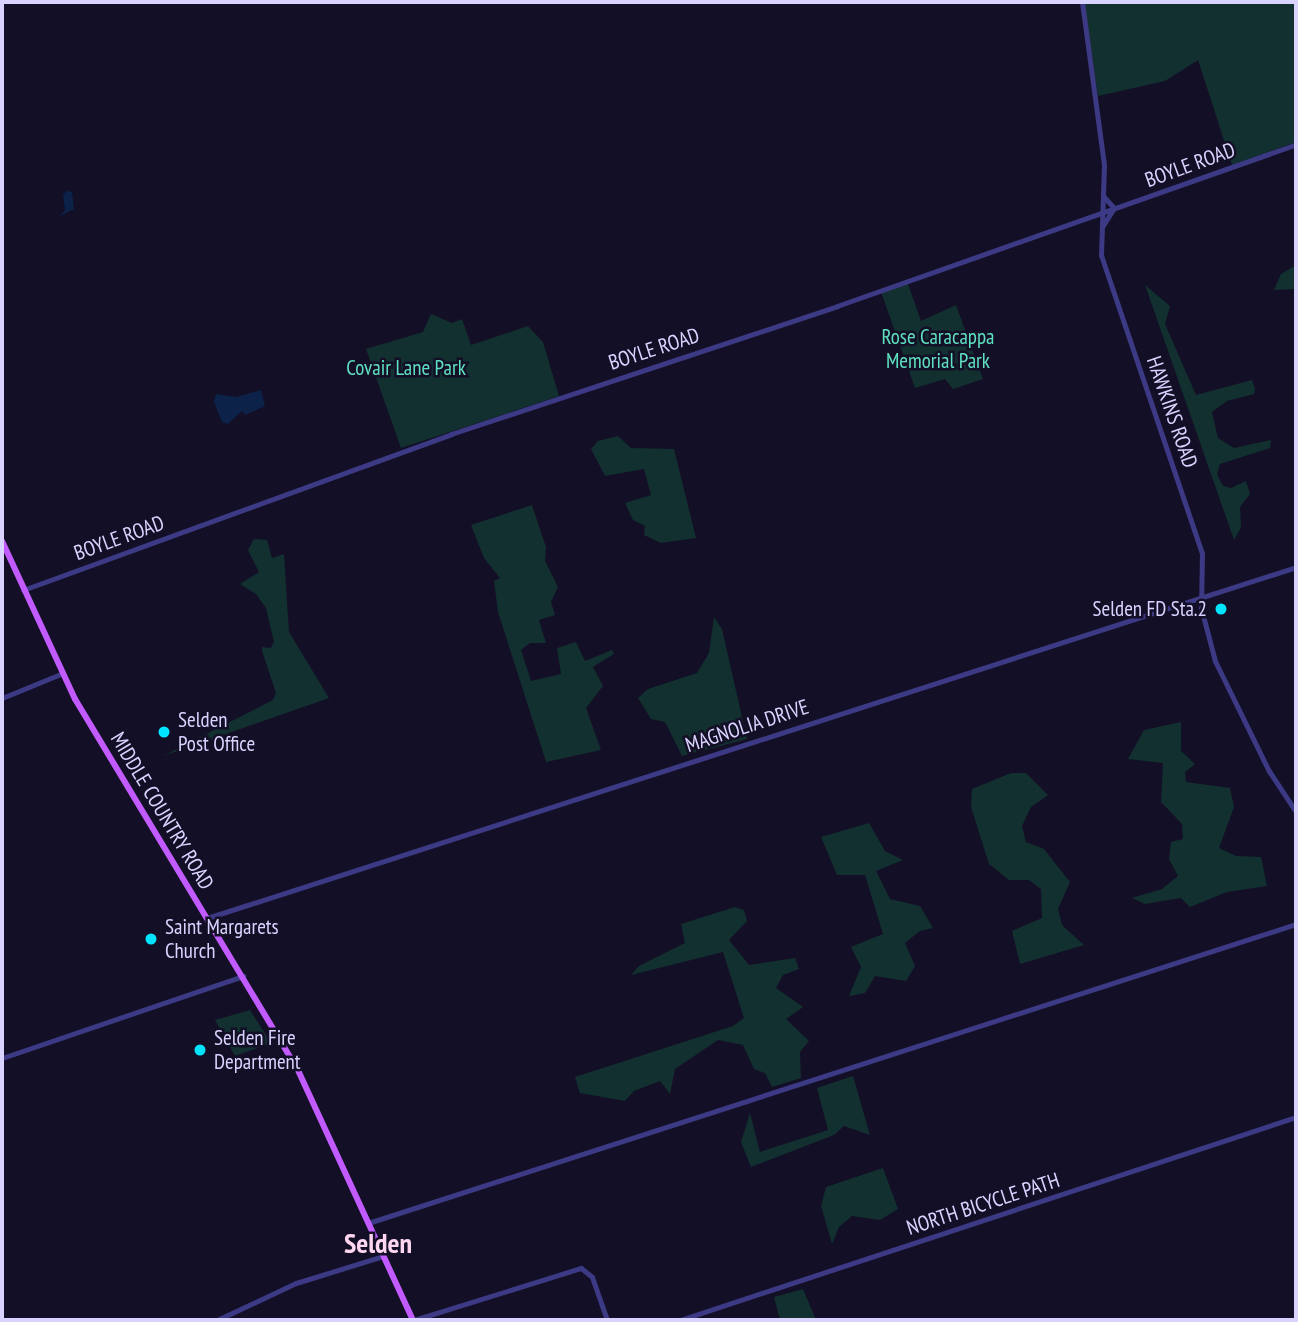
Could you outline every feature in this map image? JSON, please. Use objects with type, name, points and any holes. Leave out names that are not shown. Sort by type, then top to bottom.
[{"type":"main road","name":"MIDDLE COUNTRY ROAD","points":[[2,541],[63,673],[243,976],[320,1112],[413,1320]]},
{"type":"street","name":"HAWKINS ROAD","points":[[1082,2],[1104,165],[1100,233],[1104,265],[1198,538],[1204,595],[1201,608],[1215,661],[1269,771],[1296,813]]},
{"type":"street","name":"BOYLE ROAD","points":[[23,590],[451,434],[1084,219],[1296,144]]},
{"type":"street","points":[[1100,233],[1114,208],[1103,194]]},
{"type":"street","points":[[1084,219],[1096,224],[1100,233]]},
{"type":"street","name":"MAGNOLIA DRIVE","points":[[208,918],[1296,567]]},
{"type":"street","points":[[1203,580],[1218,591]]},
{"type":"street","points":[[2,698],[63,673]]},
{"type":"street","points":[[368,1223],[1296,924]]},
{"type":"street","points":[[2,1058],[243,976]]},
{"type":"street","name":"NORTH BICYCLE PATH","points":[[680,1320],[1296,1118]]},
{"type":"street","points":[[217,1320],[296,1283],[383,1256]]},
{"type":"street","points":[[413,1320],[581,1268],[592,1277],[607,1320]]},
{"type":"green space","points":[[1084,2],[1296,2],[1296,142],[1232,165],[1198,60],[1165,81],[1098,96]]},
{"type":"green space","points":[[1296,265],[1296,289],[1274,290],[1281,274]]},
{"type":"green space","name":"Rose Caracappa Memorial Park","points":[[908,284],[921,321],[956,305],[983,379],[953,389],[945,379],[915,388],[881,292]]},
{"type":"green space","points":[[1145,285],[1170,306],[1165,324],[1196,395],[1252,380],[1254,394],[1227,401],[1212,412],[1218,438],[1234,448],[1271,440],[1270,448],[1220,464],[1217,474],[1223,486],[1231,488],[1246,481],[1250,494],[1240,507],[1241,528],[1234,540]]},
{"type":"green space","name":"Covair Lane Park","points":[[431,314],[452,323],[462,319],[471,345],[528,326],[543,342],[559,396],[401,448],[366,349],[423,332]]},
{"type":"green space","points":[[618,436],[631,448],[674,449],[696,538],[661,543],[644,535],[645,526],[633,520],[625,503],[651,495],[644,469],[605,476],[591,449],[598,441]]},
{"type":"green space","points":[[532,505],[546,547],[545,561],[558,587],[551,602],[555,615],[539,620],[546,643],[530,643],[521,650],[531,681],[561,674],[557,648],[576,642],[585,661],[612,650],[614,654],[593,667],[603,686],[586,708],[601,750],[546,762],[498,612],[494,581],[500,578],[484,558],[471,525]]},
{"type":"green space","points":[[254,539],[267,540],[272,558],[284,554],[289,632],[329,698],[163,756],[273,700],[276,693],[262,651],[262,647],[271,648],[274,642],[266,608],[256,594],[240,584],[259,572],[248,550]]},
{"type":"green space","points":[[714,617],[722,629],[747,739],[682,756],[665,722],[651,719],[638,698],[648,689],[697,673],[709,653]]},
{"type":"green space","points":[[1181,722],[1181,751],[1195,764],[1185,772],[1186,782],[1230,788],[1234,807],[1219,848],[1236,856],[1261,857],[1267,886],[1227,892],[1190,907],[1181,898],[1145,904],[1132,898],[1162,889],[1178,876],[1169,859],[1171,842],[1183,839],[1182,824],[1161,802],[1163,763],[1128,759],[1144,730]]},
{"type":"green space","points":[[1011,773],[1026,773],[1048,795],[1031,807],[1022,826],[1026,842],[1044,849],[1070,882],[1058,909],[1062,925],[1084,945],[1020,964],[1012,931],[1042,918],[1041,889],[1029,880],[1009,880],[989,864],[971,807],[972,789]]},
{"type":"green space","points":[[869,823],[885,851],[903,860],[876,871],[890,899],[920,906],[933,928],[920,931],[905,943],[915,966],[906,981],[875,976],[865,993],[849,996],[861,967],[851,947],[883,934],[865,875],[837,875],[821,837]]},
{"type":"green space","points":[[735,907],[744,910],[747,921],[729,940],[749,965],[795,958],[799,969],[783,975],[776,988],[803,1007],[786,1019],[809,1041],[800,1052],[801,1078],[772,1087],[765,1073],[754,1069],[743,1045],[718,1040],[675,1069],[670,1094],[660,1081],[634,1091],[625,1101],[580,1093],[575,1077],[733,1026],[744,1018],[723,952],[631,975],[639,966],[685,943],[681,924]]},
{"type":"green space","points":[[250,1010],[271,1043],[235,1056],[215,1020]]},
{"type":"green space","points":[[853,1076],[870,1135],[844,1126],[834,1135],[751,1167],[741,1142],[750,1113],[760,1152],[828,1130],[817,1088]]},
{"type":"green space","points":[[883,1168],[898,1209],[880,1220],[852,1216],[839,1227],[832,1244],[821,1206],[826,1187]]},
{"type":"green space","points":[[803,1289],[816,1320],[780,1320],[774,1297]]},
{"type":"water","points":[[67,191],[72,192],[74,209],[60,216],[65,210],[63,195]]},
{"type":"water","points":[[261,390],[265,406],[245,415],[242,411],[228,424],[222,422],[214,402],[216,394],[236,397]]},
{"type":"place","name":"Selden FD Sta.2","points":[[1221,609]]},
{"type":"place","name":"Selden Post Office","points":[[164,732]]},
{"type":"place","name":"Saint Margarets Church","points":[[151,939]]},
{"type":"place","name":"Selden Fire Department","points":[[200,1050]]},
{"type":"district","name":"Selden","points":[[378,1243]]}]
